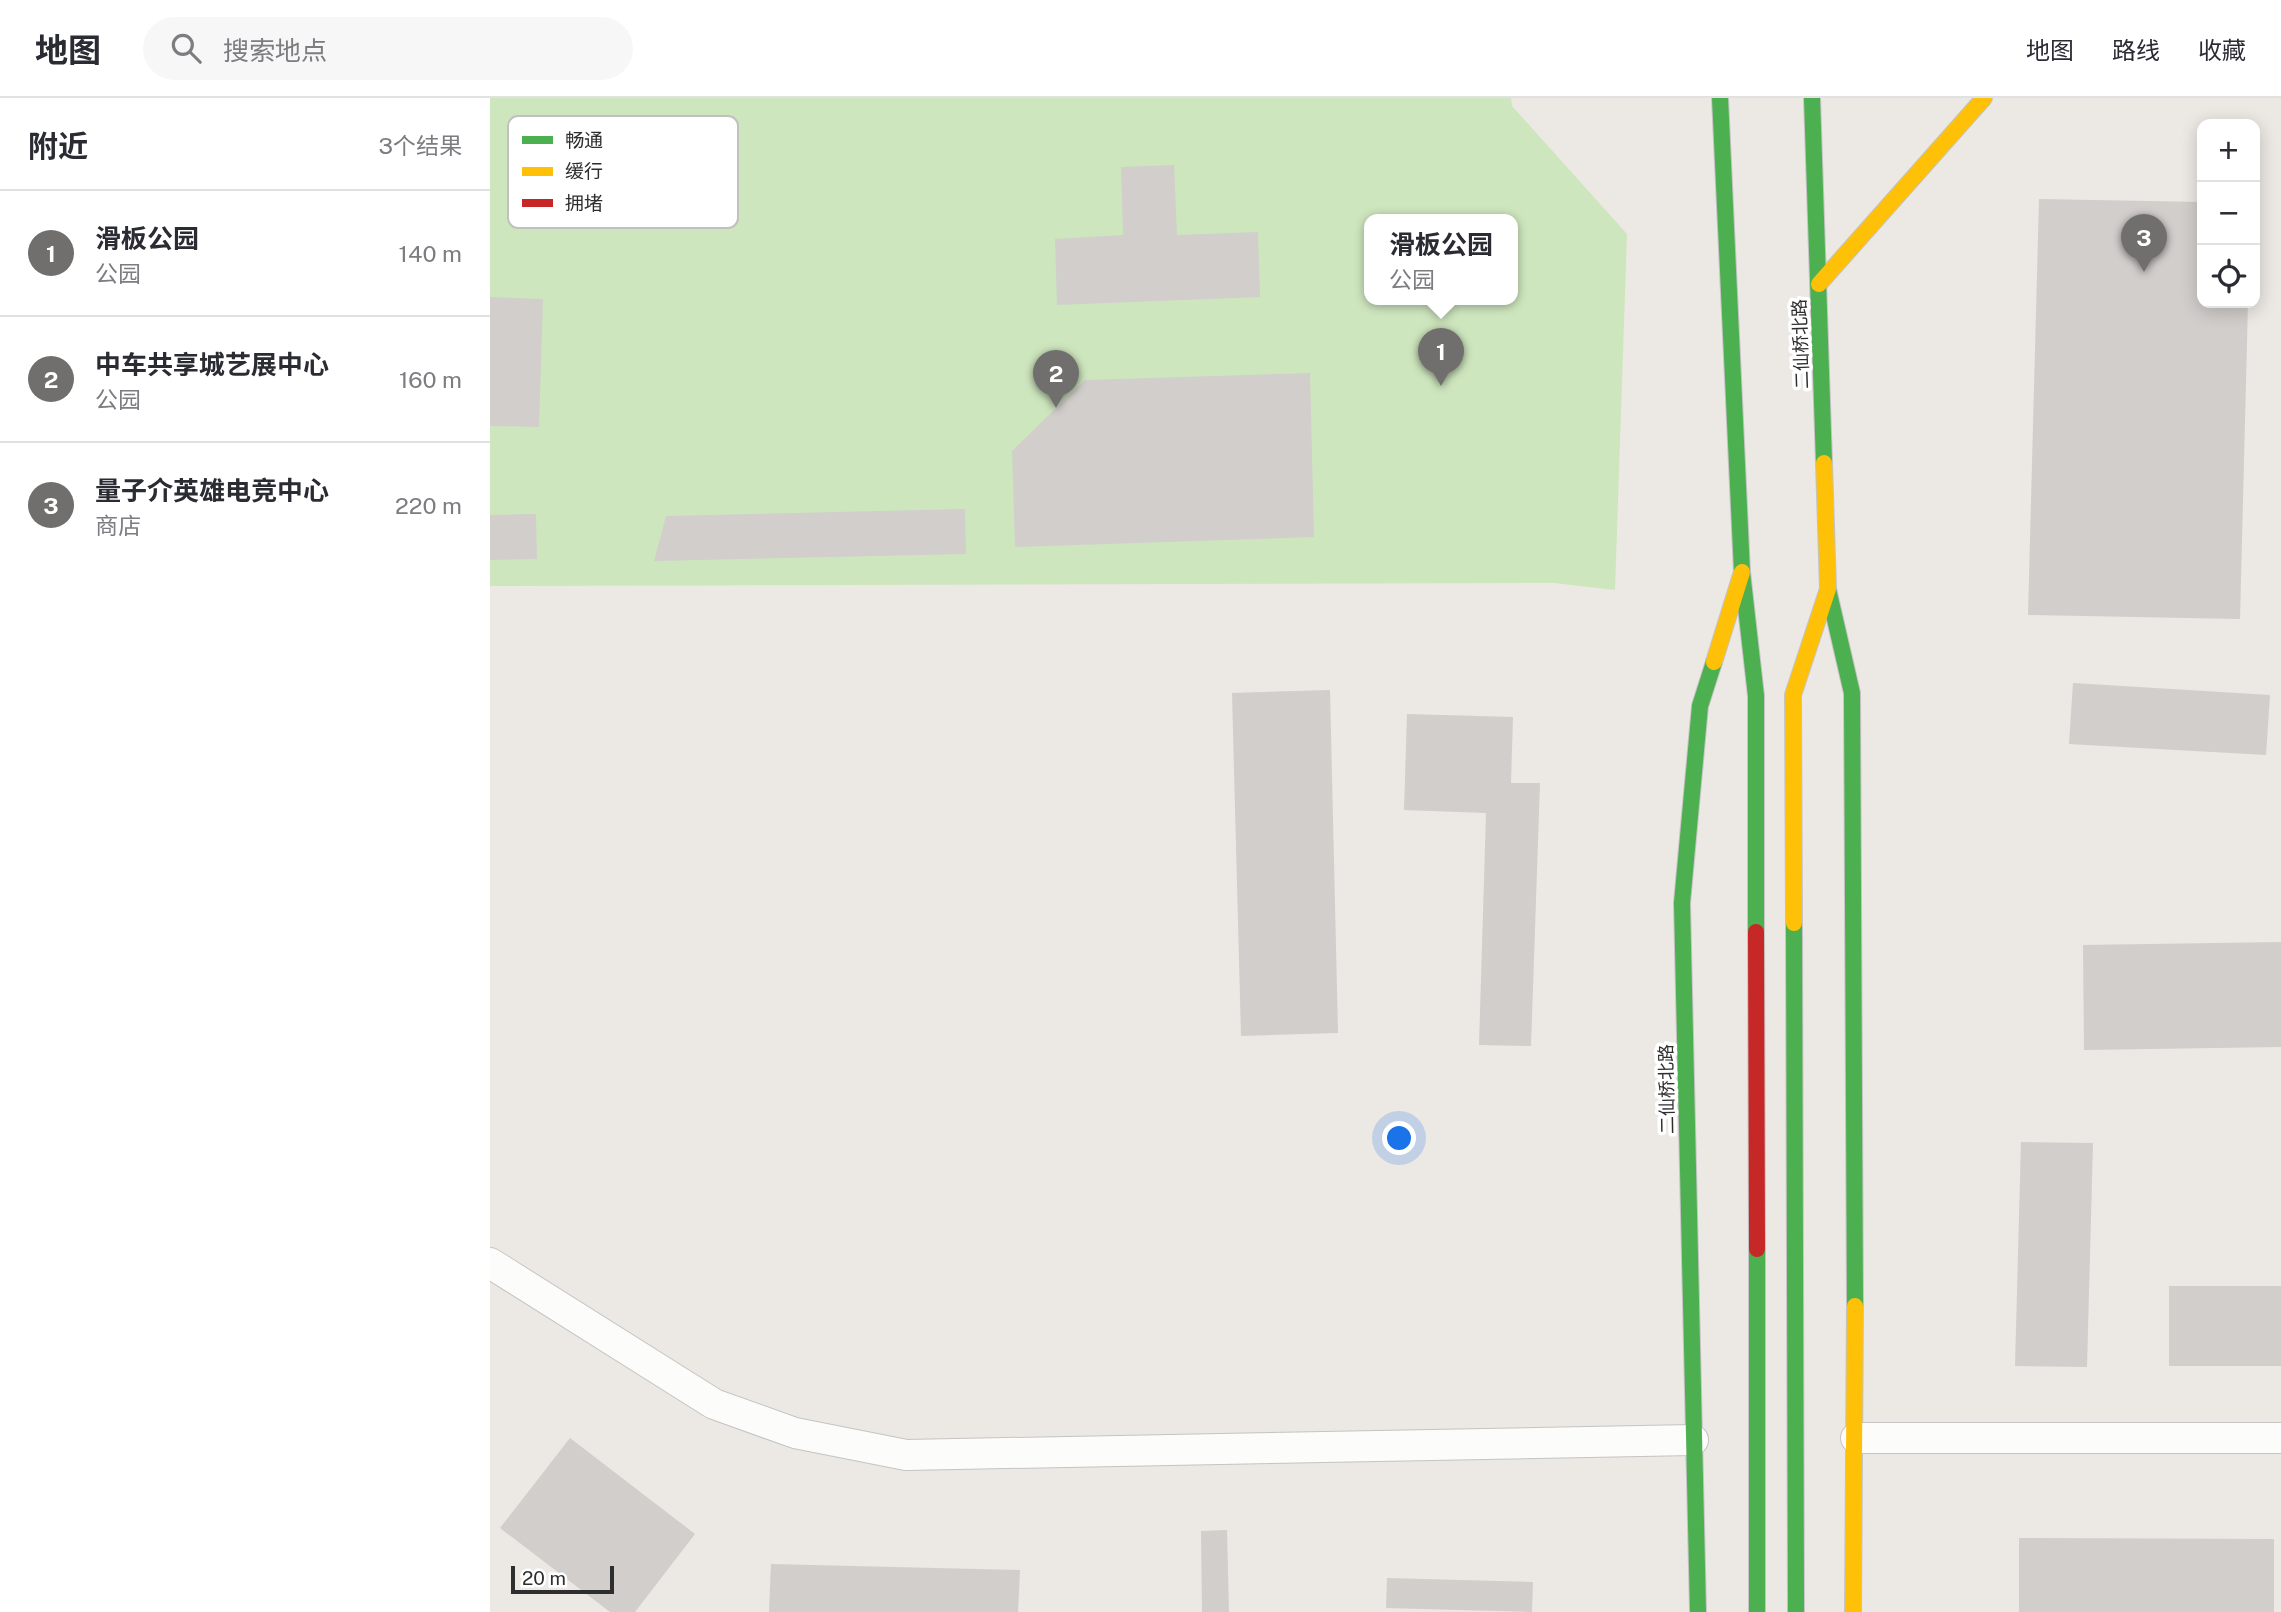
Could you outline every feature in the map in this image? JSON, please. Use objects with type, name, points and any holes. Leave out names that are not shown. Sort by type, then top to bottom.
[{"type":"main road","points":[[1720,98],[1742,572],[1756,696],[1757,1612]]},
{"type":"main road","name":"二仙桥北路","points":[[1812,98],[1828,589],[1852,693],[1856,1438],[1853,1612]]},
{"type":"main road","points":[[1818,284],[1983,98]]},
{"type":"main road","name":"二仙桥北路","points":[[1698,1612],[1682,903],[1700,706],[1742,572]]},
{"type":"main road","name":"二仙桥北路","points":[[1797,1612],[1793,695],[1828,589]]},
{"type":"street","points":[[490,1263],[713,1404],[795,1433],[906,1455],[1693,1440]]},
{"type":"street","points":[[1856,1438],[2281,1438]]},
{"type":"green space","points":[[490,98],[1511,98],[1512,106],[1627,234],[1615,590],[1554,583],[490,586]]},
{"type":"building","points":[[1174,165],[1177,235],[1258,232],[1260,297],[1057,305],[1055,239],[1123,235],[1121,167]]},
{"type":"building","points":[[2039,199],[2197,202],[2197,308],[2248,308],[2240,619],[2028,615]]},
{"type":"building","points":[[490,297],[543,299],[539,427],[490,426]]},
{"type":"building","points":[[1310,373],[1314,537],[1015,547],[1012,451],[1085,380]]},
{"type":"building","points":[[965,509],[966,554],[654,561],[666,516]]},
{"type":"building","points":[[536,514],[537,559],[490,560],[490,515]]},
{"type":"building","points":[[2073,683],[2270,695],[2266,755],[2069,744]]},
{"type":"building","points":[[1330,690],[1338,1033],[1241,1036],[1232,693]]},
{"type":"building","points":[[1407,714],[1513,717],[1511,783],[1540,783],[1531,1046],[1479,1045],[1486,813],[1404,810]]},
{"type":"building","points":[[2281,942],[2281,1047],[2084,1050],[2083,945]]},
{"type":"building","points":[[2021,1142],[2093,1143],[2087,1367],[2015,1366]]},
{"type":"building","points":[[2169,1286],[2281,1286],[2281,1366],[2169,1366]]},
{"type":"building","points":[[570,1438],[695,1534],[635,1612],[610,1612],[500,1528]]},
{"type":"building","points":[[1227,1530],[1229,1612],[1202,1612],[1201,1531]]},
{"type":"building","points":[[2019,1538],[2274,1539],[2274,1612],[2019,1612]]},
{"type":"building","points":[[771,1564],[1020,1570],[1018,1612],[769,1612]]},
{"type":"building","points":[[1387,1578],[1533,1582],[1532,1612],[1386,1608]]},
{"type":"traffic: fast","points":[[1720,98],[1742,572],[1756,696],[1756,932]]},
{"type":"traffic: fast","points":[[1812,98],[1824,463]]},
{"type":"traffic: fast","points":[[1828,589],[1852,693],[1855,1306]]},
{"type":"traffic: fast","points":[[1698,1612],[1682,903],[1700,706],[1714,662]]},
{"type":"traffic: fast","points":[[1794,923],[1796,1612]]},
{"type":"traffic: fast","points":[[1757,1249],[1757,1612]]},
{"type":"traffic: slow","points":[[1819,284],[1984,98]]},
{"type":"traffic: slow","points":[[1794,923],[1793,695],[1828,589],[1824,463]]},
{"type":"traffic: slow","points":[[1714,662],[1742,572]]},
{"type":"traffic: slow","points":[[1853,1612],[1855,1306]]},
{"type":"traffic: jam","points":[[1756,932],[1757,1249]]},
{"type":"place","name":"量子介英雄电竞中心","points":[[2144,272]]},
{"type":"place","name":"滑板公园","points":[[1441,386]]},
{"type":"place","name":"中车共享城艺展中心","points":[[1056,408]]}]
